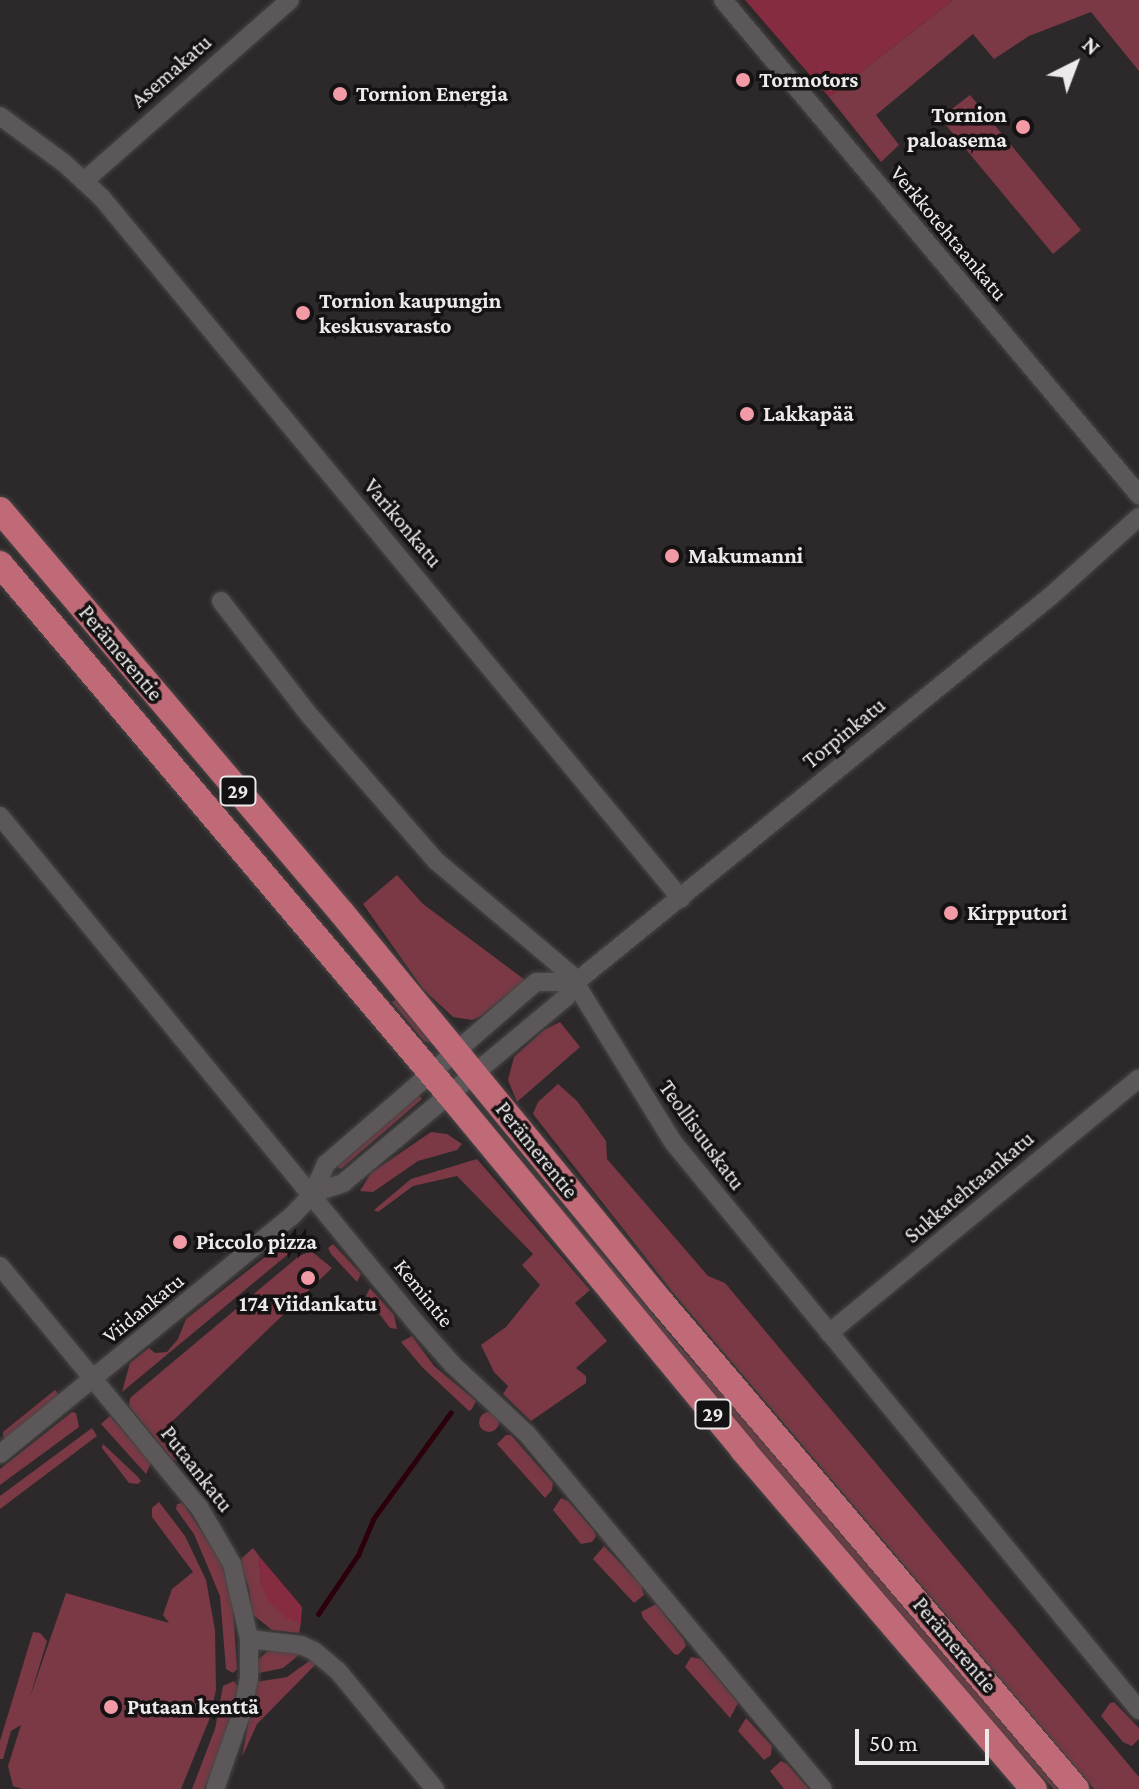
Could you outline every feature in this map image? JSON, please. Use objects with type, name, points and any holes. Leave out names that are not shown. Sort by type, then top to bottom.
[{"type":"highway","name":"Perämerentie","points":[[0,510],[462,1083],[743,1450],[1034,1789]]},
{"type":"highway","name":"Perämerentie","points":[[0,564],[444,1061]]},
{"type":"highway","name":"Perämerentie","points":[[462,1083],[661,1302],[1076,1789]]},
{"type":"street","name":"Asemakatu","points":[[84,181],[290,0]]},
{"type":"street","name":"Verkkotehtaankatu","points":[[723,0],[1139,495]]},
{"type":"street","name":"Varikonkatu","points":[[0,116],[84,181],[170,278],[681,899]]},
{"type":"street","name":"Torpinkatu","points":[[462,1083],[566,997],[576,982],[1052,595],[1139,517]]},
{"type":"street","name":"Teollisuuskatu","points":[[221,601],[310,716],[436,861],[500,918],[544,949],[576,982],[673,1142],[1139,1710]]},
{"type":"street","name":"Kemintie","points":[[0,816],[440,1351],[527,1434],[823,1789]]},
{"type":"street","points":[[444,1061],[536,982],[576,982]]},
{"type":"street","name":"Viidankatu","points":[[0,1454],[291,1217],[313,1193],[326,1164],[444,1061]]},
{"type":"street","name":"Sukkatehtaankatu","points":[[829,1333],[1139,1078]]},
{"type":"street","name":"Viidankatu","points":[[313,1193],[343,1183],[462,1083]]},
{"type":"street","name":"Putaankatu","points":[[0,1266],[199,1507],[232,1564],[249,1639],[250,1658],[243,1709],[215,1789]]},
{"type":"street","points":[[249,1639],[301,1645],[326,1661],[435,1789]]},
{"type":"shaded area","points":[[745,0],[953,0],[829,97]]},
{"type":"shaded area","points":[[953,0],[1139,0],[1139,71],[1091,12],[1029,36],[994,59],[973,34],[876,115],[899,145],[881,162],[829,97]]},
{"type":"shaded area","points":[[970,95],[1081,230],[1053,254],[940,118]]},
{"type":"shaded area","points":[[397,875],[423,904],[525,980],[481,1016],[472,1020],[453,1017],[423,989],[363,904]]},
{"type":"shaded area","points":[[397,999],[431,1043],[424,1041],[392,1002]]},
{"type":"shaded area","points":[[560,1022],[580,1047],[517,1102],[508,1080],[514,1057],[544,1030]]},
{"type":"shaded area","points":[[558,1084],[577,1101],[606,1141],[607,1159],[708,1276],[725,1283],[1139,1777],[1139,1789],[1094,1789],[675,1295],[533,1114],[538,1102]]},
{"type":"shaded area","points":[[418,1095],[422,1099],[341,1169],[337,1167]]},
{"type":"shaded area","points":[[480,1112],[694,1363],[780,1456],[1062,1789],[1054,1789],[971,1701],[769,1465]]},
{"type":"shaded area","points":[[431,1132],[447,1134],[462,1144],[457,1150],[418,1161],[373,1192],[360,1191],[371,1173]]},
{"type":"shaded area","points":[[477,1159],[590,1290],[575,1303],[607,1341],[576,1368],[586,1376],[586,1383],[531,1421],[503,1394],[508,1386],[494,1372],[481,1345],[506,1327],[540,1285],[522,1265],[533,1254],[457,1176],[413,1186],[378,1212],[374,1210],[411,1179]]},
{"type":"shaded area","points":[[292,1236],[300,1239],[298,1246],[122,1392],[130,1363],[149,1348],[155,1353],[167,1352],[178,1339],[186,1319]]},
{"type":"shaded area","points":[[333,1244],[361,1274],[357,1282],[331,1254],[328,1248]]},
{"type":"shaded area","points":[[311,1251],[332,1268],[158,1435],[178,1459],[173,1460],[129,1406],[130,1398],[299,1256]]},
{"type":"shaded area","points":[[370,1288],[394,1315],[397,1329],[390,1328],[366,1296]]},
{"type":"shaded area","points":[[412,1336],[434,1366],[476,1401],[472,1409],[469,1411],[422,1367],[401,1342]]},
{"type":"shaded area","points":[[55,1390],[58,1394],[52,1400],[4,1440],[3,1432]]},
{"type":"shaded area","points":[[72,1412],[76,1413],[79,1427],[0,1485],[0,1469]]},
{"type":"shaded area","points":[[489,1412],[496,1415],[499,1422],[496,1429],[489,1432],[482,1429],[479,1422],[482,1415]]},
{"type":"shaded area","points":[[110,1416],[151,1463],[146,1474],[101,1424]]},
{"type":"shaded area","points":[[92,1428],[97,1436],[0,1509],[0,1496]]},
{"type":"shaded area","points":[[506,1435],[511,1435],[553,1483],[552,1490],[545,1498],[497,1444]]},
{"type":"shaded area","points":[[103,1444],[137,1476],[141,1481],[138,1484],[129,1483],[102,1448]]},
{"type":"shaded area","points":[[561,1498],[568,1501],[594,1531],[596,1536],[592,1542],[581,1544],[553,1510]]},
{"type":"shaded area","name":"Putaan kenttä","points":[[159,1502],[185,1536],[206,1580],[215,1630],[216,1690],[209,1720],[181,1789],[22,1789],[13,1786],[8,1766],[21,1725],[11,1731],[3,1759],[0,1759],[0,1741],[33,1632],[40,1633],[47,1641],[29,1700],[66,1593],[169,1623],[163,1615],[172,1589],[193,1572],[152,1517],[152,1508]]},
{"type":"shaded area","points":[[183,1503],[220,1560],[232,1594],[237,1669],[233,1673],[226,1669],[220,1596],[194,1534],[176,1509],[177,1504]]},
{"type":"shaded area","points":[[604,1546],[641,1585],[644,1595],[634,1603],[593,1559]]},
{"type":"shaded area","points":[[253,1548],[259,1556],[261,1584],[287,1618],[301,1623],[299,1633],[272,1630],[252,1614],[249,1588],[240,1564]]},
{"type":"shaded area","points":[[259,1556],[302,1607],[301,1623],[287,1619],[268,1601],[261,1584]]},
{"type":"shaded area","points":[[656,1604],[684,1640],[686,1646],[678,1655],[643,1618],[641,1612]]},
{"type":"shaded area","points":[[269,1650],[300,1654],[283,1668],[259,1673],[257,1661]]},
{"type":"shaded area","points":[[691,1657],[701,1659],[738,1703],[730,1718],[685,1667]]},
{"type":"shaded area","points":[[312,1659],[318,1662],[257,1724],[242,1757],[256,1682],[287,1677]]},
{"type":"shaded area","points":[[234,1681],[238,1687],[223,1745],[204,1789],[192,1789],[215,1729],[223,1686]]},
{"type":"shaded area","points":[[1114,1702],[1139,1728],[1139,1739],[1132,1746],[1123,1742],[1101,1716]]},
{"type":"shaded area","points":[[746,1718],[772,1746],[771,1755],[764,1760],[738,1731]]},
{"type":"shaded area","points":[[781,1761],[809,1789],[784,1789],[770,1771]]},
{"type":"waterway","points":[[318,1614],[358,1555],[373,1519],[451,1412]]},
{"type":"place","name":"Tormotors","points":[[743,80]]},
{"type":"place","name":"Tornion Energia","points":[[340,94]]},
{"type":"place","name":"Tornion paloasema","points":[[1023,127]]},
{"type":"place","name":"Tornion kaupungin keskusvarasto","points":[[303,313]]},
{"type":"place","name":"Lakkapää","points":[[747,414]]},
{"type":"place","name":"Makumanni","points":[[672,556]]},
{"type":"place","name":"Kirpputori","points":[[951,913]]},
{"type":"place","name":"Piccolo pizza","points":[[180,1242]]},
{"type":"place","name":"174 Viidankatu","points":[[308,1278]]},
{"type":"place","name":"Putaan kenttä","points":[[111,1707]]}]
